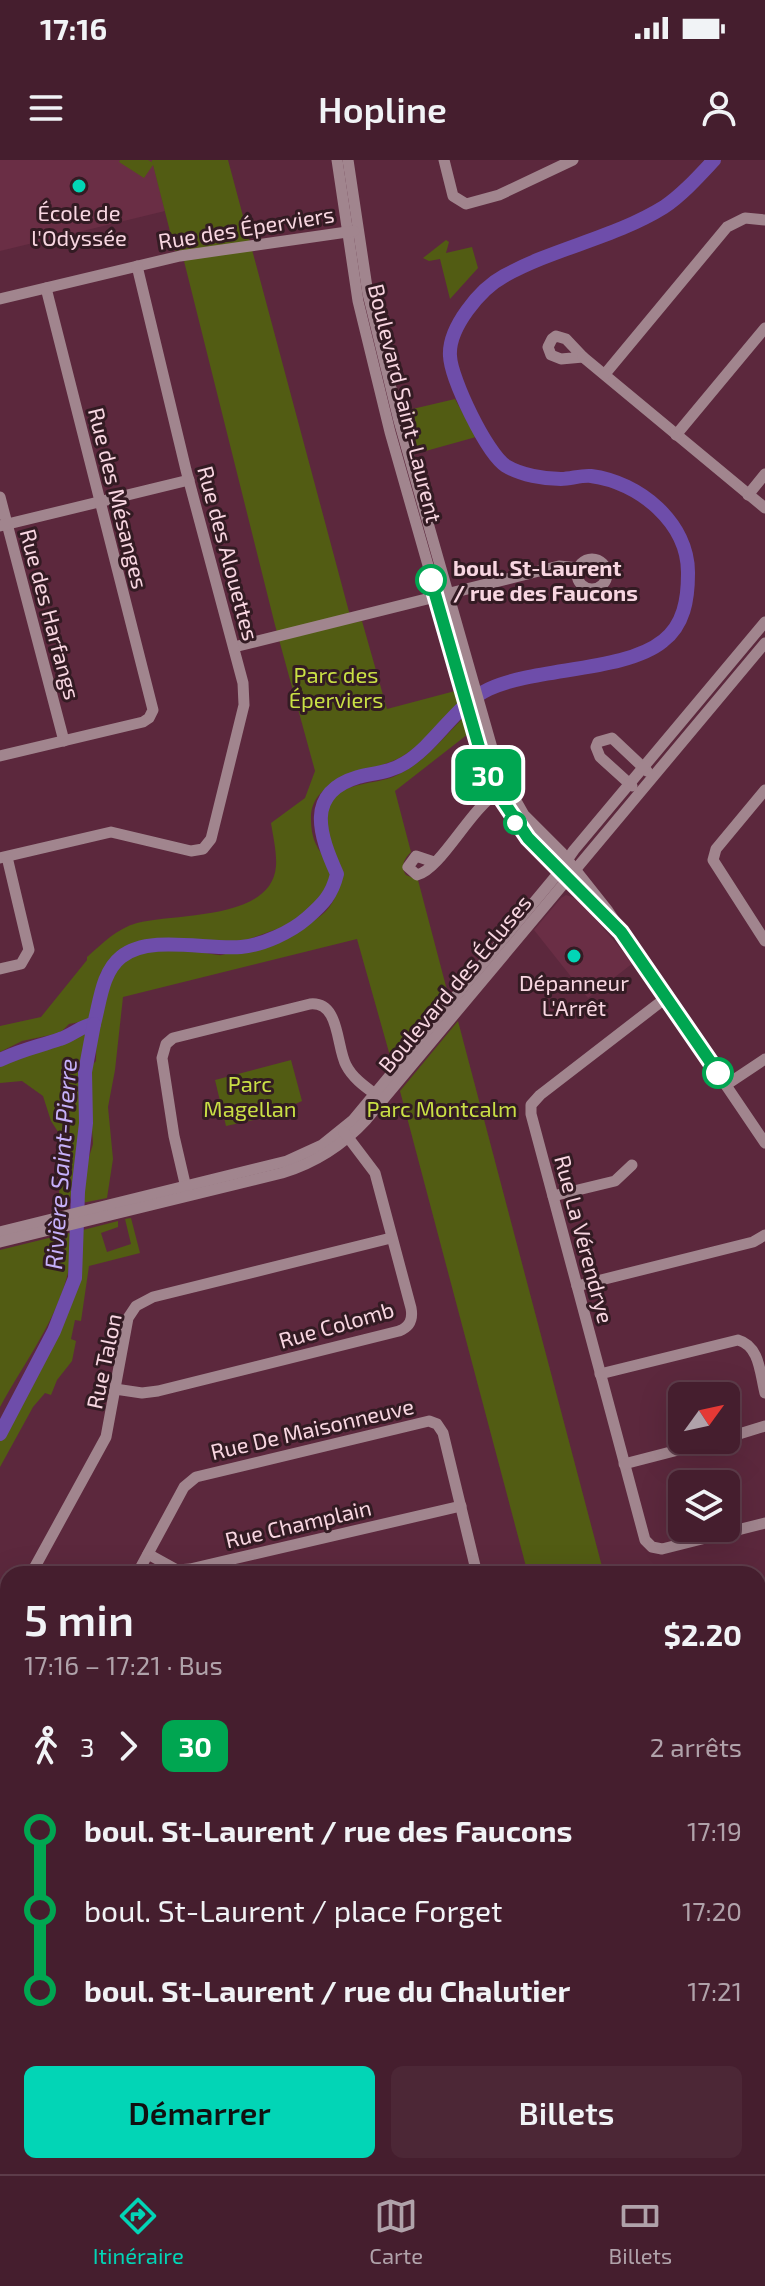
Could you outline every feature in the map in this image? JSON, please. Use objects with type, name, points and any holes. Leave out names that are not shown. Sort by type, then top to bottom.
[{"type":"street","name":"Boulevard Saint-Laurent","points":[[337,160],[391,391],[475,714],[487,772],[522,832],[568,869]]},
{"type":"street","name":"Boulevard Saint-Laurent","points":[[348,160],[353,231]]},
{"type":"street","points":[[444,160],[453,196],[461,203],[476,203],[499,195],[573,160]]},
{"type":"street","points":[[605,374],[727,227],[745,218],[765,220]]},
{"type":"street","name":"Rue des Éperviers","points":[[0,299],[190,254],[353,231]]},
{"type":"street","name":"Rue des Alouettes","points":[[4,858],[111,832],[191,851],[203,849],[211,839],[245,701],[137,266]]},
{"type":"street","name":"Rue des Mésanges","points":[[46,288],[152,707],[150,717],[143,722],[64,741]]},
{"type":"street","points":[[676,435],[765,328]]},
{"type":"street","points":[[583,357],[765,508]]},
{"type":"street","points":[[748,495],[765,474]]},
{"type":"street","points":[[3,525],[189,480]]},
{"type":"street","name":"Rue des Harfangs","points":[[0,497],[3,525],[64,741]]},
{"type":"street","points":[[234,647],[559,566],[579,568]]},
{"type":"street","name":"Boulevard des Écluses","points":[[0,1232],[87,1216],[302,1167],[332,1151],[568,869],[640,793],[649,772],[765,622]]},
{"type":"street","points":[[750,641],[763,648]]},
{"type":"street","name":"Boulevard des Écluses","points":[[568,869],[629,784],[649,772],[763,648]]},
{"type":"street","name":"Boulevard Saint-Laurent","points":[[475,714],[511,796],[621,932],[765,1143]]},
{"type":"street","points":[[640,793],[598,754],[598,742],[612,738],[649,772]]},
{"type":"street","points":[[0,756],[64,741]]},
{"type":"street","points":[[765,790],[716,849],[713,857],[716,868],[765,941]]},
{"type":"street","points":[[434,862],[483,804],[497,793]]},
{"type":"street","points":[[0,969],[21,964],[29,947],[4,858]]},
{"type":"street","name":"Rue La Vérendrye","points":[[667,997],[533,1102],[531,1114],[645,1540],[652,1547],[666,1548],[765,1523]]},
{"type":"street","points":[[187,1192],[174,1136],[162,1058],[166,1044],[173,1038],[317,1003],[330,1012],[349,1070],[378,1097]]},
{"type":"street","points":[[726,1085],[765,1059]]},
{"type":"street","name":"Rue Colomb","points":[[115,1389],[142,1393],[158,1391],[402,1330],[409,1324],[412,1314],[373,1170],[346,1134]]},
{"type":"street","points":[[553,1196],[611,1182],[632,1165]]},
{"type":"street","name":"Boulevard des Écluses","points":[[0,1242],[68,1220]]},
{"type":"street","points":[[577,1286],[753,1242],[765,1235]]},
{"type":"street","name":"Rue Talon","points":[[35,1566],[104,1441],[128,1318],[142,1301],[391,1238]]},
{"type":"street","points":[[600,1374],[738,1340],[753,1348],[765,1393]]},
{"type":"street","name":"Rue De Maisonneuve","points":[[148,1554],[184,1487],[196,1477],[426,1421],[437,1424],[443,1433],[461,1506]]},
{"type":"street","points":[[740,1434],[765,1426]]},
{"type":"street","points":[[624,1464],[668,1453]]},
{"type":"street","points":[[461,1506],[475,1566]]},
{"type":"street","name":"Rue Champlain","points":[[202,1566],[461,1506]]},
{"type":"street","points":[[141,1566],[148,1554]]},
{"type":"street","name":"Rue Champlain","points":[[148,1554],[168,1566]]},
{"type":"shaded area","name":"École de l'Odyssée","points":[[0,160],[152,160],[165,211],[0,251]]},
{"type":"shaded area","points":[[566,895],[578,899],[633,963],[588,998],[534,930]]},
{"type":"green space","name":"Parc des Éperviers","points":[[120,160],[228,160],[352,623],[362,621],[387,709],[455,691],[458,705],[419,745],[403,756],[347,777],[322,792],[314,804],[311,828],[315,842],[333,874],[324,897],[286,929],[277,929],[235,944],[151,940],[123,950],[101,972],[90,1020],[69,1024],[60,1033],[22,1041],[0,1052],[0,1026],[41,1017],[87,957],[116,933],[137,923],[219,911],[258,897],[270,884],[276,866],[271,823],[305,798],[315,771],[275,625],[184,261],[180,250],[175,251],[153,165],[144,178]]},
{"type":"green space","points":[[446,240],[449,242],[446,253],[472,247],[478,268],[450,299],[440,259],[429,261],[423,258]]},
{"type":"green space","points":[[455,399],[476,437],[415,454],[404,411]]},
{"type":"green space","points":[[462,719],[468,734],[395,791],[411,852],[403,869],[406,875],[418,880],[448,994],[392,1063],[357,939],[123,997],[108,1107],[113,1159],[107,1198],[82,1203],[83,1177],[93,1144],[88,1069],[96,1061],[100,1014],[110,981],[118,967],[128,956],[149,949],[222,955],[287,934],[319,917],[334,900],[339,881],[326,823],[332,800],[351,787],[393,777],[413,766]]},
{"type":"green space","name":"Parc Montcalm","points":[[458,1021],[602,1566],[526,1566],[400,1091]]},
{"type":"green space","points":[[84,1033],[91,1034],[81,1080],[83,1114],[69,1207],[57,1210],[61,1176],[57,1161],[62,1138],[51,1121],[43,1096],[22,1081],[0,1083],[0,1066]]},
{"type":"green space","name":"Parc Magellan","points":[[291,1060],[302,1101],[267,1117],[226,1126],[215,1080]]},
{"type":"green space","points":[[131,1218],[140,1253],[89,1266],[81,1321],[75,1320],[71,1339],[76,1341],[72,1361],[57,1380],[51,1395],[45,1393],[33,1407],[0,1467],[0,1431],[62,1321],[73,1290],[83,1230],[118,1221],[118,1227],[101,1233],[107,1252],[131,1244],[125,1219]]},
{"type":"green space","points":[[73,1232],[71,1257],[58,1303],[0,1407],[0,1250]]},
{"type":"waterway","points":[[0,1060],[94,1024],[110,971],[121,957],[133,950],[178,944],[249,946],[276,937],[300,923],[326,899],[337,874],[322,831],[323,805],[330,794],[341,784],[405,763],[477,696],[508,682],[626,658],[647,651],[670,635],[683,611],[688,574],[686,555],[670,522],[643,496],[609,480],[587,476],[561,479],[540,477],[506,466],[489,447],[463,398],[452,367],[451,345],[467,310],[495,282],[523,266],[645,218],[678,196],[714,160]]},
{"type":"waterway","name":"Rivière Saint-Pierre","points":[[0,1434],[54,1331],[75,1278],[78,1192],[86,1123],[85,1072],[94,1024]]},
{"type":"bus line","name":"30","points":[[431,580],[481,754],[490,780],[510,815],[528,838],[621,932],[718,1073]]},
{"type":"place","name":"École de l'Odyssée","points":[[79,186]]},
{"type":"place","name":"boul. St-Laurent / rue des Faucons","points":[[431,580]]},
{"type":"place","name":"Dépanneur L'Arrêt","points":[[574,956]]}]
